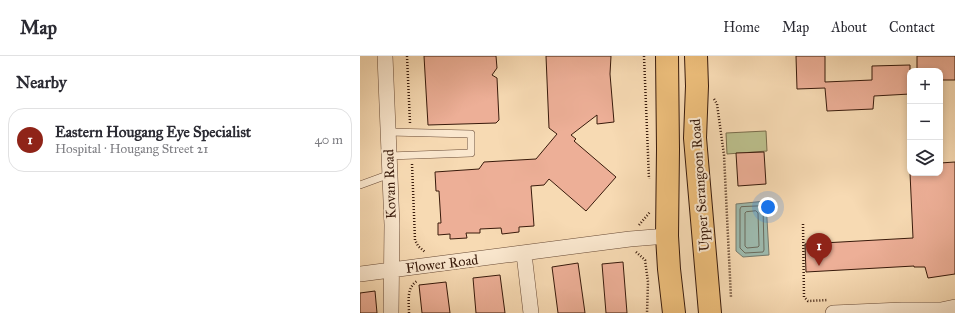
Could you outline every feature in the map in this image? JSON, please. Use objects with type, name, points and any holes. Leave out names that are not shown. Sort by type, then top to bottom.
[{"type":"main road","name":"Upper Serangoon Road","points":[[667,56],[667,236],[674,313]]},
{"type":"main road","name":"Upper Serangoon Road","points":[[696,56],[697,86],[695,138],[710,313]]},
{"type":"street","name":"Kovan Road","points":[[385,56],[390,174],[392,270],[391,313]]},
{"type":"street","name":"Flower Road","points":[[360,274],[524,254],[630,239],[667,236]]},
{"type":"street","points":[[524,254],[531,313]]},
{"type":"street","points":[[833,313],[941,310],[955,307]]},
{"type":"lane","points":[[389,132],[471,134],[471,153],[389,156]]},
{"type":"lane","points":[[360,184],[390,174]]},
{"type":"path","points":[[644,56],[649,180]]},
{"type":"path","points":[[709,93],[717,104],[724,155],[732,298]]},
{"type":"path","points":[[803,224],[804,287]]},
{"type":"green space","points":[[766,131],[767,151],[727,154],[726,133]]},
{"type":"water","points":[[766,201],[769,255],[743,257],[736,251],[736,204]]},
{"type":"building","points":[[424,56],[496,56],[497,68],[492,75],[497,78],[499,120],[496,123],[428,125]]},
{"type":"building","points":[[546,56],[611,56],[610,74],[614,122],[597,124],[597,115],[571,135],[576,139],[574,141],[616,177],[586,211],[549,179],[544,185],[531,186],[534,226],[519,227],[519,232],[502,234],[501,228],[480,229],[480,233],[466,233],[467,238],[450,239],[450,234],[438,235],[438,223],[441,223],[439,191],[436,191],[435,172],[479,169],[484,162],[536,159],[557,134],[549,128]]},
{"type":"building","points":[[796,56],[825,56],[825,82],[872,80],[872,66],[910,65],[910,68],[907,68],[907,94],[874,96],[873,109],[827,111],[825,88],[797,89]]},
{"type":"building","points":[[917,56],[955,56],[955,80],[943,80],[943,68],[917,68]]},
{"type":"building","points":[[764,152],[766,184],[738,186],[736,153]]},
{"type":"building","points":[[955,162],[955,274],[928,278],[925,267],[914,266],[806,272],[805,244],[913,238],[910,176],[943,176],[943,163]]},
{"type":"building","points":[[623,262],[627,313],[606,313],[602,264]]},
{"type":"building","points":[[578,263],[585,313],[558,313],[552,267]]},
{"type":"building","points":[[500,275],[505,313],[476,313],[473,278]]},
{"type":"building","points":[[446,282],[450,313],[422,313],[419,285]]},
{"type":"building","points":[[375,291],[377,313],[360,313],[360,293]]},
{"type":"place","name":"Eastern Hougang Eye Specialist","points":[[819,266]]}]
